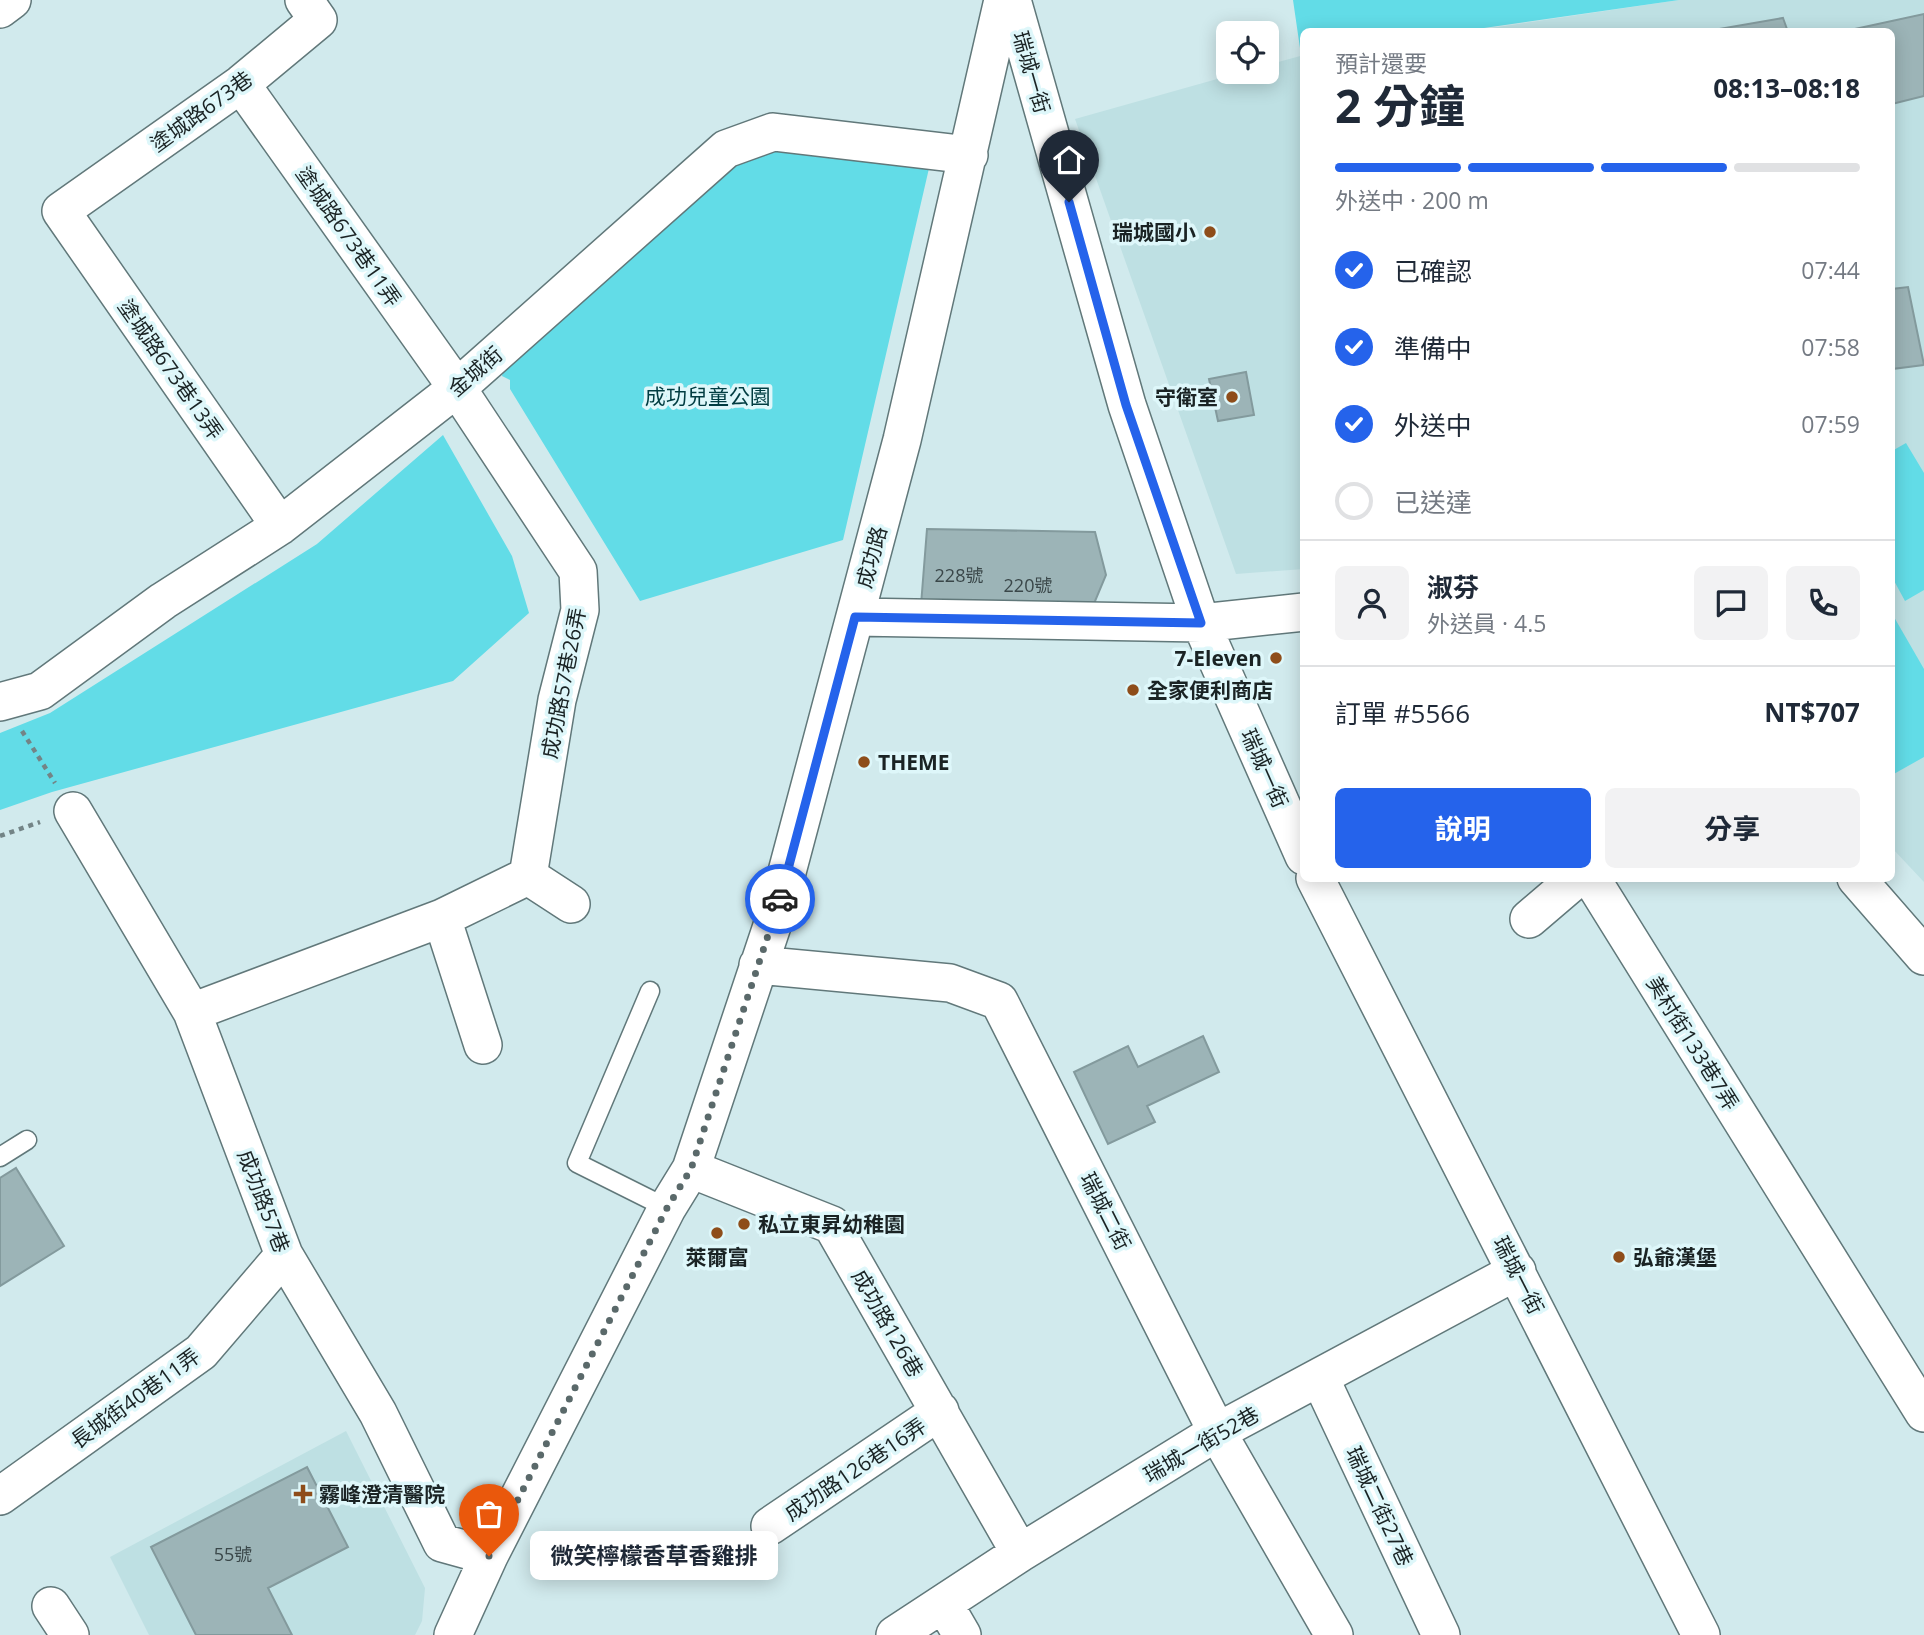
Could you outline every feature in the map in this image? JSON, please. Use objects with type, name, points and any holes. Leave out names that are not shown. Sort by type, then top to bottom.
[{"type":"street","points":[[0,9],[12,0]]},
{"type":"street","name":"塗城路673巷","points":[[61,211],[241,84],[318,20],[304,0]]},
{"type":"street","name":"成功路","points":[[453,1635],[489,1556],[667,1208],[691,1169],[775,917],[902,440],[1003,0]]},
{"type":"street","name":"瑞城一街","points":[[1012,0],[1126,405],[1201,623],[1300,847]]},
{"type":"street","name":"塗城路673巷11弄","points":[[241,84],[457,388]]},
{"type":"street","name":"金城街","points":[[1,699],[40,691],[163,601],[280,526],[457,388],[726,149],[773,132],[969,155]]},
{"type":"street","name":"塗城路673巷13弄","points":[[61,211],[280,526]]},
{"type":"street","name":"成功路57巷26弄","points":[[457,388],[578,570],[580,610],[556,700],[528,876]]},
{"type":"street","points":[[855,617],[1201,623],[1300,612]]},
{"type":"street","name":"成功路57巷","points":[[73,811],[192,1012],[284,1255],[378,1413],[442,1543],[489,1556]]},
{"type":"street","points":[[192,1012],[442,918],[528,876],[571,904]]},
{"type":"street","name":"瑞城一街","points":[[1317,882],[1701,1635]]},
{"type":"street","points":[[1529,919],[1572,882]]},
{"type":"street","name":"美村街133巷7弄","points":[[1593,882],[1924,1413]]},
{"type":"street","points":[[1859,882],[1924,956]]},
{"type":"street","points":[[442,918],[483,1045]]},
{"type":"street","name":"瑞城二街","points":[[758,965],[950,983],[999,1001],[1217,1432],[1334,1635]]},
{"type":"street","name":"成功路126巷","points":[[691,1169],[831,1225],[1020,1553]]},
{"type":"street","name":"長城街40巷11弄","points":[[0,1496],[201,1352],[284,1255]]},
{"type":"street","name":"瑞城一街52巷","points":[[895,1635],[953,1619],[1020,1553],[1217,1432],[1517,1271]]},
{"type":"street","name":"瑞城二街27巷","points":[[1320,1378],[1441,1635]]},
{"type":"street","name":"成功路126巷16弄","points":[[770,1526],[940,1411]]},
{"type":"lane","points":[[650,991],[577,1163],[667,1208]]},
{"type":"lane","points":[[0,1157],[27,1140]]},
{"type":"path","points":[[1,699],[73,811]]},
{"type":"shaded area","points":[[1679,0],[1924,0],[1924,882],[1895,851],[1895,28],[1490,28]]},
{"type":"shaded area","name":"瑞城國小","points":[[1300,56],[1300,569],[1236,574],[1075,119],[1216,79],[1216,84],[1279,84],[1279,62]]},
{"type":"shaded area","name":"霧峰澄清醫院","points":[[346,1431],[425,1588],[422,1621],[415,1635],[149,1635],[110,1557]]},
{"type":"green space","points":[[1293,0],[1679,0],[1484,28],[1300,28],[1300,48]]},
{"type":"green space","name":"成功兒童公園","points":[[756,138],[930,164],[843,540],[640,601],[510,389],[510,380],[502,376],[510,340]]},
{"type":"green space","points":[[443,435],[512,556],[529,613],[453,681],[52,792],[0,810],[0,733],[50,713],[317,544]]},
{"type":"green space","points":[[1906,443],[1924,473],[1924,590],[1905,601],[1895,583],[1895,449]]},
{"type":"green space","points":[[1895,619],[1924,669],[1924,757],[1895,773]]},
{"type":"building","points":[[1924,14],[1924,96],[1895,103],[1895,28],[1859,28]]},
{"type":"building","points":[[1783,18],[1787,28],[1725,28]]},
{"type":"building","points":[[1908,287],[1924,365],[1895,369],[1895,289]]},
{"type":"building","name":"守衛室","points":[[1246,372],[1254,415],[1218,421],[1209,379]]},
{"type":"building","points":[[927,529],[1095,532],[1106,575],[1093,606],[921,605]]},
{"type":"building","points":[[1203,1036],[1219,1072],[1147,1106],[1155,1122],[1108,1144],[1074,1072],[1128,1046],[1138,1067]]},
{"type":"building","points":[[16,1168],[64,1246],[0,1286],[0,1178]]},
{"type":"building","points":[[307,1467],[348,1547],[268,1588],[292,1635],[196,1635],[151,1547]]},
{"type":"way so far","points":[[489,1556],[667,1208],[691,1169],[780,899]]},
{"type":"place","name":"瑞城國小","points":[[1210,232]]},
{"type":"place","name":"守衛室","points":[[1232,397]]},
{"type":"place","name":"7-Eleven","points":[[1276,658]]},
{"type":"place","name":"全家便利商店","points":[[1133,690]]},
{"type":"place","name":"THEME","points":[[864,762]]},
{"type":"place","name":"私立東昇幼稚園","points":[[744,1224]]},
{"type":"place","name":"萊爾富","points":[[717,1233]]},
{"type":"place","name":"弘爺漢堡","points":[[1619,1257]]},
{"type":"place","name":"霧峰澄清醫院","points":[[303,1494]]},
{"type":"place","name":"微笑檸檬香草香雞排","points":[[489,1556]]},
{"type":"route","points":[[780,899],[855,617],[1201,623],[1126,405],[1069,202]]}]
